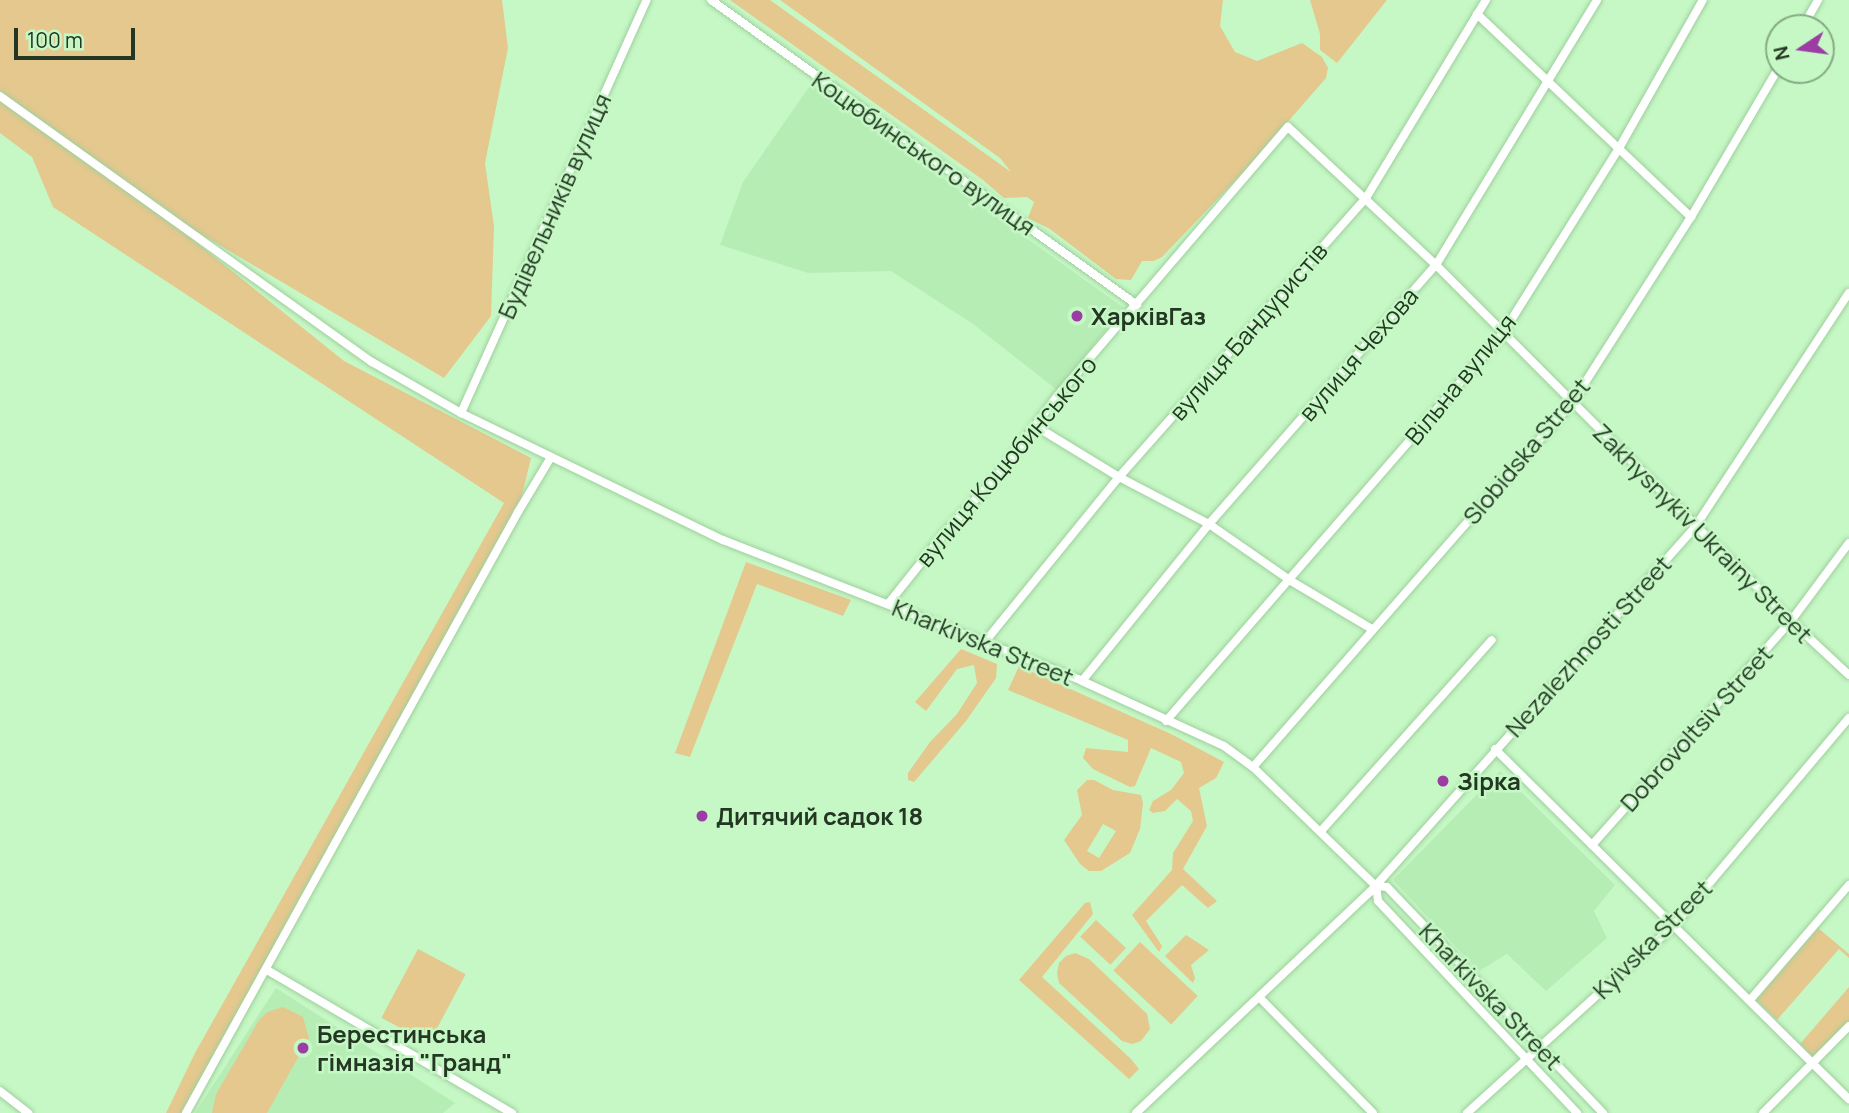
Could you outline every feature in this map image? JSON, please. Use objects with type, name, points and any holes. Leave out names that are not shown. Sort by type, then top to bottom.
[{"type":"street","name":"Будівельників вулиця","points":[[461,413],[647,0]]},
{"type":"street","name":"Коцюбинського вулиця","points":[[711,0],[1137,305]]},
{"type":"street","name":"вулиця Бандуристів","points":[[984,643],[1119,477],[1366,198],[1486,0]]},
{"type":"street","name":"вулиця Чехова","points":[[1082,681],[1209,524],[1436,265],[1597,0]]},
{"type":"street","name":"Вільна вулиця","points":[[1166,721],[1503,333],[1618,150],[1703,0]]},
{"type":"street","points":[[1477,14],[1691,217]]},
{"type":"street","name":"Slobidska Street","points":[[1253,767],[1572,403],[1691,217],[1769,84]]},
{"type":"street","name":"Kharkivska Street","points":[[0,96],[372,362],[461,413],[723,540],[1082,681],[1224,746],[1253,767],[1376,886],[1378,901],[1577,1113]]},
{"type":"street","name":"вулиця Коцюбинського","points":[[888,604],[1037,427],[1058,395],[1288,127]]},
{"type":"street","name":"Zakhysnykiv Ukrainy Street","points":[[1288,127],[1436,265],[1695,527],[1849,675]]},
{"type":"street","name":"Nezalezhnosti Street","points":[[1136,1113],[1376,886],[1695,527],[1849,293]]},
{"type":"street","points":[[1037,427],[1119,477],[1209,524],[1291,580],[1372,629]]},
{"type":"street","points":[[186,1113],[551,457]]},
{"type":"street","name":"Dobrovoltsiv Street","points":[[1592,845],[1791,621],[1849,543]]},
{"type":"street","points":[[1321,831],[1492,640]]},
{"type":"street","name":"Kyivska Street","points":[[1466,1113],[1528,1060],[1674,925],[1849,718]]},
{"type":"street","points":[[1495,749],[1849,1099]]},
{"type":"street","name":"Kharkivska Street","points":[[1376,886],[1387,887],[1603,1113]]},
{"type":"street","points":[[1750,1000],[1849,886]]},
{"type":"street","points":[[267,970],[512,1113]]},
{"type":"street","points":[[1260,998],[1373,1113]]},
{"type":"street","points":[[1763,1113],[1849,1026]]},
{"type":"street","points":[[0,1091],[27,1113]]},
{"type":"shaded area","points":[[0,0],[502,0],[508,48],[485,163],[494,227],[491,316],[444,378],[145,201],[344,361],[531,458],[518,512],[186,1113],[166,1113],[195,1053],[504,503],[53,207],[32,157],[0,133]]},
{"type":"shaded area","points":[[730,0],[770,0],[1011,172],[1000,158],[780,0],[1223,0],[1220,26],[1235,52],[1257,61],[1302,43],[1322,57],[1328,68],[1326,78],[1252,163],[1162,257],[1154,261],[1142,261],[1131,280],[1116,279],[1050,229],[1028,218],[1034,202],[1027,197],[1004,198],[983,180]]},
{"type":"shaded area","points":[[1310,0],[1387,0],[1337,63],[1320,50],[1320,34]]},
{"type":"shaded area","points":[[811,84],[1124,308],[1057,390],[973,324],[891,271],[808,273],[720,245],[743,182]]},
{"type":"shaded area","points":[[746,562],[851,600],[843,616],[757,584],[690,757],[675,753]]},
{"type":"shaded area","points":[[961,649],[997,664],[996,678],[966,721],[914,782],[908,780],[908,773],[930,742],[957,714],[977,683],[974,665],[957,669],[926,711],[915,702]]},
{"type":"shaded area","points":[[1019,666],[1171,734],[1224,762],[1216,778],[1199,788],[1207,826],[1183,869],[1217,901],[1208,908],[1182,885],[1146,921],[1162,946],[1159,952],[1132,915],[1172,870],[1173,853],[1193,821],[1191,811],[1177,799],[1165,811],[1153,813],[1149,810],[1153,801],[1171,790],[1184,773],[1181,762],[1151,748],[1135,786],[1130,787],[1093,769],[1083,758],[1086,748],[1128,752],[1128,740],[1008,690]]},
{"type":"shaded area","points":[[1500,771],[1615,885],[1594,911],[1607,938],[1546,991],[1507,954],[1479,971],[1393,880]]},
{"type":"shaded area","points":[[1087,780],[1094,780],[1113,790],[1141,795],[1143,803],[1140,829],[1130,853],[1101,871],[1089,871],[1080,864],[1064,840],[1082,815],[1077,790]],"holes":[[[1103,824],[1116,831],[1099,858],[1087,851]]]},
{"type":"shaded area","points":[[1090,902],[1093,914],[1042,977],[1131,1059],[1139,1069],[1129,1079],[1019,980],[1085,903]]},
{"type":"shaded area","points":[[1096,920],[1126,948],[1110,965],[1080,937]]},
{"type":"shaded area","points":[[1818,928],[1849,954],[1849,958],[1839,949],[1777,1020],[1756,1000]]},
{"type":"shaded area","points":[[1186,935],[1209,950],[1191,965],[1195,978],[1193,983],[1165,956]]},
{"type":"shaded area","points":[[1140,942],[1198,996],[1171,1024],[1113,971]]},
{"type":"shaded area","points":[[418,949],[466,974],[429,1043],[381,1018]]},
{"type":"shaded area","points":[[1075,953],[1089,959],[1147,1014],[1150,1029],[1141,1041],[1132,1044],[1122,1041],[1059,983],[1059,963],[1066,956]]},
{"type":"shaded area","points":[[1849,987],[1849,1021],[1813,1057],[1800,1044]]},
{"type":"shaded area","name":"Берестинська гімназія \"Гранд\"","points":[[276,988],[455,1103],[443,1113],[195,1113]]},
{"type":"shaded area","points":[[283,1007],[303,1017],[309,1038],[267,1113],[212,1113],[216,1094],[259,1020],[267,1012]]},
{"type":"place","name":"ХарківГаз","points":[[1077,316]]},
{"type":"place","name":"Зірка","points":[[1443,781]]},
{"type":"place","name":"Дитячий садок 18","points":[[702,816]]},
{"type":"place","name":"Берестинська гімназія \"Гранд\"","points":[[303,1048]]}]
